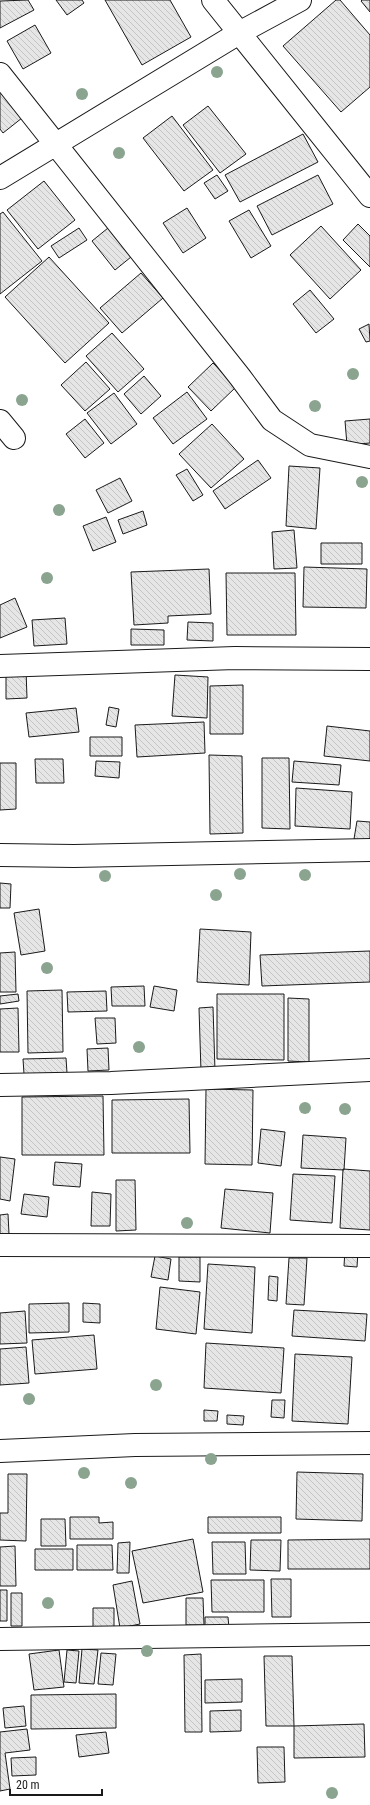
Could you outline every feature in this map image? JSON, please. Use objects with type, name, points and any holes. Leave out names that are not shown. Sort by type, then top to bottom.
[{"type":"street","points":[[213,0],[370,196]]},
{"type":"street","points":[[0,178],[239,33],[300,0]]},
{"type":"street","points":[[0,74],[240,377],[272,420],[310,445],[370,457]]},
{"type":"street","points":[[0,421],[14,438]]},
{"type":"street","points":[[0,666],[235,658],[370,659]]},
{"type":"street","points":[[0,855],[74,856],[370,850]]},
{"type":"street","points":[[0,1085],[111,1083],[370,1070]]},
{"type":"street","points":[[0,1245],[370,1246]]},
{"type":"street","points":[[0,1451],[136,1445],[370,1443]]},
{"type":"street","points":[[0,1639],[370,1634]]},
{"type":"building","points":[[28,0],[34,10],[0,28],[0,1]]},
{"type":"building","points":[[56,0],[82,0],[84,3],[67,15]]},
{"type":"building","points":[[105,0],[170,0],[191,37],[142,65]]},
{"type":"building","points":[[336,0],[340,0],[370,35],[370,87],[341,112],[283,46]]},
{"type":"building","points":[[370,0],[370,12],[361,1]]},
{"type":"building","points":[[35,25],[51,53],[23,69],[7,41]]},
{"type":"building","points":[[0,91],[22,118],[3,133],[0,129]]},
{"type":"building","points":[[208,106],[246,154],[220,173],[183,125]]},
{"type":"building","points":[[172,116],[213,170],[184,191],[143,138]]},
{"type":"building","points":[[303,134],[318,162],[240,202],[225,175]]},
{"type":"building","points":[[217,175],[228,191],[215,199],[204,183]]},
{"type":"building","points":[[318,175],[333,204],[272,235],[257,206]]},
{"type":"building","points":[[44,181],[75,220],[38,249],[7,210]]},
{"type":"building","points":[[187,208],[206,238],[183,253],[163,223]]},
{"type":"building","points":[[249,210],[271,246],[251,258],[229,221]]},
{"type":"building","points":[[3,212],[42,261],[0,294],[0,214]]},
{"type":"building","points":[[358,224],[370,236],[370,267],[343,240]]},
{"type":"building","points":[[321,226],[361,270],[330,299],[290,255]]},
{"type":"building","points":[[79,228],[87,240],[59,258],[51,246]]},
{"type":"building","points":[[108,228],[131,257],[115,270],[92,241]]},
{"type":"building","points":[[49,257],[109,323],[65,363],[5,297]]},
{"type":"building","points":[[141,273],[163,298],[122,333],[100,308]]},
{"type":"building","points":[[310,290],[334,319],[316,333],[293,304]]},
{"type":"building","points":[[369,324],[370,341],[366,342],[359,329]]},
{"type":"building","points":[[112,333],[144,369],[118,392],[86,356]]},
{"type":"building","points":[[86,362],[110,389],[85,411],[61,385]]},
{"type":"building","points":[[213,363],[236,387],[211,411],[188,387]]},
{"type":"building","points":[[144,376],[161,396],[141,414],[124,394]]},
{"type":"building","points":[[187,392],[207,419],[173,444],[153,418]]},
{"type":"building","points":[[114,393],[137,424],[111,444],[87,413]]},
{"type":"building","points":[[85,419],[104,443],[85,458],[66,434]]},
{"type":"building","points":[[370,419],[370,443],[347,445],[345,421]]},
{"type":"building","points":[[212,424],[244,459],[211,488],[179,454]]},
{"type":"building","points":[[258,460],[271,478],[225,509],[213,491]]},
{"type":"building","points":[[289,466],[320,468],[316,529],[286,526]]},
{"type":"building","points":[[187,469],[203,495],[193,501],[176,475]]},
{"type":"building","points":[[120,478],[132,501],[108,513],[96,490]]},
{"type":"building","points":[[143,511],[147,525],[123,534],[118,520]]},
{"type":"building","points":[[106,517],[116,542],[93,551],[83,526]]},
{"type":"building","points":[[294,530],[297,568],[274,569],[272,532]]},
{"type":"building","points":[[321,543],[362,543],[362,564],[321,564]]},
{"type":"building","points":[[304,567],[367,569],[366,608],[303,607]]},
{"type":"building","points":[[209,569],[211,614],[168,616],[168,623],[134,625],[131,572]]},
{"type":"building","points":[[226,573],[295,573],[296,635],[227,635]]},
{"type":"building","points":[[15,598],[27,627],[0,638],[0,605]]},
{"type":"building","points":[[65,618],[67,644],[34,646],[32,620]]},
{"type":"building","points":[[188,622],[213,623],[213,641],[187,640]]},
{"type":"building","points":[[131,629],[164,630],[164,645],[131,645]]},
{"type":"building","points":[[6,670],[26,670],[27,698],[6,699]]},
{"type":"building","points":[[175,675],[208,677],[207,718],[172,716]]},
{"type":"building","points":[[243,685],[243,734],[210,734],[210,686]]},
{"type":"building","points":[[109,707],[119,709],[116,727],[106,725]]},
{"type":"building","points":[[76,708],[79,732],[29,737],[26,713]]},
{"type":"building","points":[[204,722],[205,753],[137,757],[135,725]]},
{"type":"building","points":[[327,726],[370,731],[370,761],[324,756]]},
{"type":"building","points":[[90,737],[122,737],[122,756],[90,756]]},
{"type":"building","points":[[209,755],[242,756],[243,833],[210,834]]},
{"type":"building","points":[[262,758],[289,758],[290,829],[262,828]]},
{"type":"building","points":[[35,759],[63,759],[64,783],[36,783]]},
{"type":"building","points":[[96,761],[120,762],[119,778],[95,776]]},
{"type":"building","points":[[294,761],[341,765],[339,785],[292,782]]},
{"type":"building","points":[[0,763],[16,763],[16,809],[0,810]]},
{"type":"building","points":[[296,788],[352,792],[350,829],[295,826]]},
{"type":"building","points":[[357,821],[370,822],[370,841],[354,839]]},
{"type":"building","points":[[0,883],[11,884],[10,908],[0,908]]},
{"type":"building","points":[[39,909],[45,951],[21,955],[14,913]]},
{"type":"building","points":[[200,929],[251,932],[249,985],[197,982]]},
{"type":"building","points":[[370,951],[370,982],[262,986],[260,955]]},
{"type":"building","points":[[15,952],[16,992],[0,992],[0,953]]},
{"type":"building","points":[[144,986],[145,1006],[112,1006],[111,987]]},
{"type":"building","points":[[154,986],[177,990],[174,1011],[150,1007]]},
{"type":"building","points":[[62,990],[63,1052],[28,1053],[27,991]]},
{"type":"building","points":[[106,991],[107,1011],[68,1012],[67,992]]},
{"type":"building","points":[[18,994],[19,1001],[0,1004],[0,996]]},
{"type":"building","points":[[217,994],[284,994],[284,1060],[217,1059]]},
{"type":"building","points":[[288,998],[309,999],[309,1062],[288,1061]]},
{"type":"building","points":[[213,1007],[215,1071],[201,1072],[199,1008]]},
{"type":"building","points":[[18,1008],[19,1052],[0,1052],[0,1009]]},
{"type":"building","points":[[95,1018],[115,1018],[116,1043],[97,1044]]},
{"type":"building","points":[[108,1048],[109,1070],[88,1071],[87,1049]]},
{"type":"building","points":[[66,1058],[67,1073],[24,1074],[23,1059]]},
{"type":"building","points":[[206,1089],[253,1090],[252,1165],[205,1164]]},
{"type":"building","points":[[103,1096],[104,1155],[22,1155],[22,1097]]},
{"type":"building","points":[[189,1099],[190,1153],[112,1153],[112,1100]]},
{"type":"building","points":[[261,1129],[285,1132],[281,1166],[258,1163]]},
{"type":"building","points":[[303,1135],[346,1138],[344,1170],[301,1168]]},
{"type":"building","points":[[0,1157],[15,1159],[10,1201],[0,1199]]},
{"type":"building","points":[[55,1162],[82,1164],[80,1187],[53,1185]]},
{"type":"building","points":[[343,1169],[370,1171],[370,1230],[340,1228]]},
{"type":"building","points":[[293,1174],[335,1176],[332,1223],[290,1220]]},
{"type":"building","points":[[116,1180],[135,1180],[136,1230],[116,1231]]},
{"type":"building","points":[[225,1189],[273,1193],[270,1233],[221,1228]]},
{"type":"building","points":[[92,1192],[111,1194],[110,1226],[91,1226]]},
{"type":"building","points":[[24,1194],[49,1197],[47,1217],[21,1214]]},
{"type":"building","points":[[8,1214],[9,1234],[0,1234],[0,1215]]},
{"type":"building","points":[[345,1250],[358,1251],[357,1267],[344,1266]]},
{"type":"building","points":[[155,1256],[171,1259],[168,1280],[151,1277]]},
{"type":"building","points":[[179,1257],[200,1257],[200,1282],[179,1281]]},
{"type":"building","points":[[289,1258],[307,1258],[304,1305],[286,1304]]},
{"type":"building","points":[[208,1264],[255,1267],[252,1333],[204,1329]]},
{"type":"building","points":[[269,1276],[278,1277],[277,1301],[268,1300]]},
{"type":"building","points":[[160,1287],[200,1292],[196,1334],[156,1329]]},
{"type":"building","points":[[69,1303],[69,1332],[29,1333],[29,1304]]},
{"type":"building","points":[[83,1303],[100,1304],[100,1323],[83,1322]]},
{"type":"building","points":[[294,1310],[367,1314],[365,1341],[292,1336]]},
{"type":"building","points":[[25,1311],[27,1343],[0,1344],[0,1313]]},
{"type":"building","points":[[94,1335],[97,1369],[35,1374],[32,1340]]},
{"type":"building","points":[[206,1343],[284,1348],[281,1393],[204,1388]]},
{"type":"building","points":[[26,1347],[29,1383],[0,1385],[0,1349]]},
{"type":"building","points":[[295,1354],[352,1357],[348,1424],[292,1421]]},
{"type":"building","points":[[272,1400],[285,1400],[284,1418],[271,1417]]},
{"type":"building","points":[[204,1410],[218,1411],[217,1421],[204,1421]]},
{"type":"building","points":[[227,1415],[244,1416],[243,1425],[227,1424]]},
{"type":"building","points":[[297,1472],[363,1474],[362,1521],[296,1519]]},
{"type":"building","points":[[8,1474],[27,1474],[26,1541],[0,1540],[0,1513],[8,1513]]},
{"type":"building","points":[[70,1517],[99,1517],[99,1523],[113,1522],[113,1539],[70,1539]]},
{"type":"building","points":[[208,1517],[281,1517],[281,1533],[208,1533]]},
{"type":"building","points":[[41,1519],[65,1519],[66,1546],[41,1546]]},
{"type":"building","points":[[193,1539],[203,1592],[143,1603],[132,1551]]},
{"type":"building","points":[[370,1539],[370,1569],[288,1569],[288,1540]]},
{"type":"building","points":[[251,1540],[281,1540],[280,1571],[250,1570]]},
{"type":"building","points":[[130,1542],[129,1573],[117,1573],[118,1543]]},
{"type":"building","points":[[212,1542],[245,1542],[246,1574],[213,1574]]},
{"type":"building","points":[[77,1545],[112,1545],[113,1570],[77,1570]]},
{"type":"building","points":[[15,1546],[16,1586],[0,1586],[0,1547]]},
{"type":"building","points":[[35,1549],[73,1549],[73,1570],[35,1570]]},
{"type":"building","points":[[271,1579],[291,1579],[291,1617],[272,1617]]},
{"type":"building","points":[[211,1580],[264,1580],[264,1612],[212,1612]]},
{"type":"building","points":[[132,1581],[140,1624],[120,1628],[113,1585]]},
{"type":"building","points":[[0,1590],[7,1590],[7,1621],[0,1621]]},
{"type":"building","points":[[11,1593],[22,1593],[22,1626],[11,1626]]},
{"type":"building","points":[[186,1598],[203,1598],[204,1625],[186,1625]]},
{"type":"building","points":[[93,1608],[114,1608],[114,1627],[93,1627]]},
{"type":"building","points":[[205,1617],[228,1617],[229,1628],[205,1629]]},
{"type":"building","points":[[82,1649],[98,1650],[94,1684],[79,1683]]},
{"type":"building","points":[[59,1650],[64,1687],[34,1690],[29,1654]]},
{"type":"building","points":[[67,1650],[79,1651],[76,1683],[64,1682]]},
{"type":"building","points":[[101,1653],[116,1654],[113,1685],[98,1684]]},
{"type":"building","points":[[201,1654],[202,1732],[185,1732],[184,1655]]},
{"type":"building","points":[[264,1656],[292,1656],[294,1726],[266,1726]]},
{"type":"building","points":[[242,1679],[242,1702],[205,1703],[205,1680]]},
{"type":"building","points":[[116,1694],[116,1728],[31,1729],[31,1695]]},
{"type":"building","points":[[24,1706],[26,1726],[5,1728],[3,1708]]},
{"type":"building","points":[[241,1710],[241,1731],[210,1732],[210,1711]]},
{"type":"building","points":[[364,1724],[365,1757],[294,1758],[294,1726]]},
{"type":"building","points":[[27,1729],[30,1750],[5,1753],[10,1789],[0,1791],[0,1732]]},
{"type":"building","points":[[106,1732],[109,1753],[79,1757],[76,1735]]},
{"type":"building","points":[[257,1747],[284,1747],[285,1782],[258,1783]]},
{"type":"building","points":[[36,1757],[36,1775],[12,1776],[11,1758]]}]
